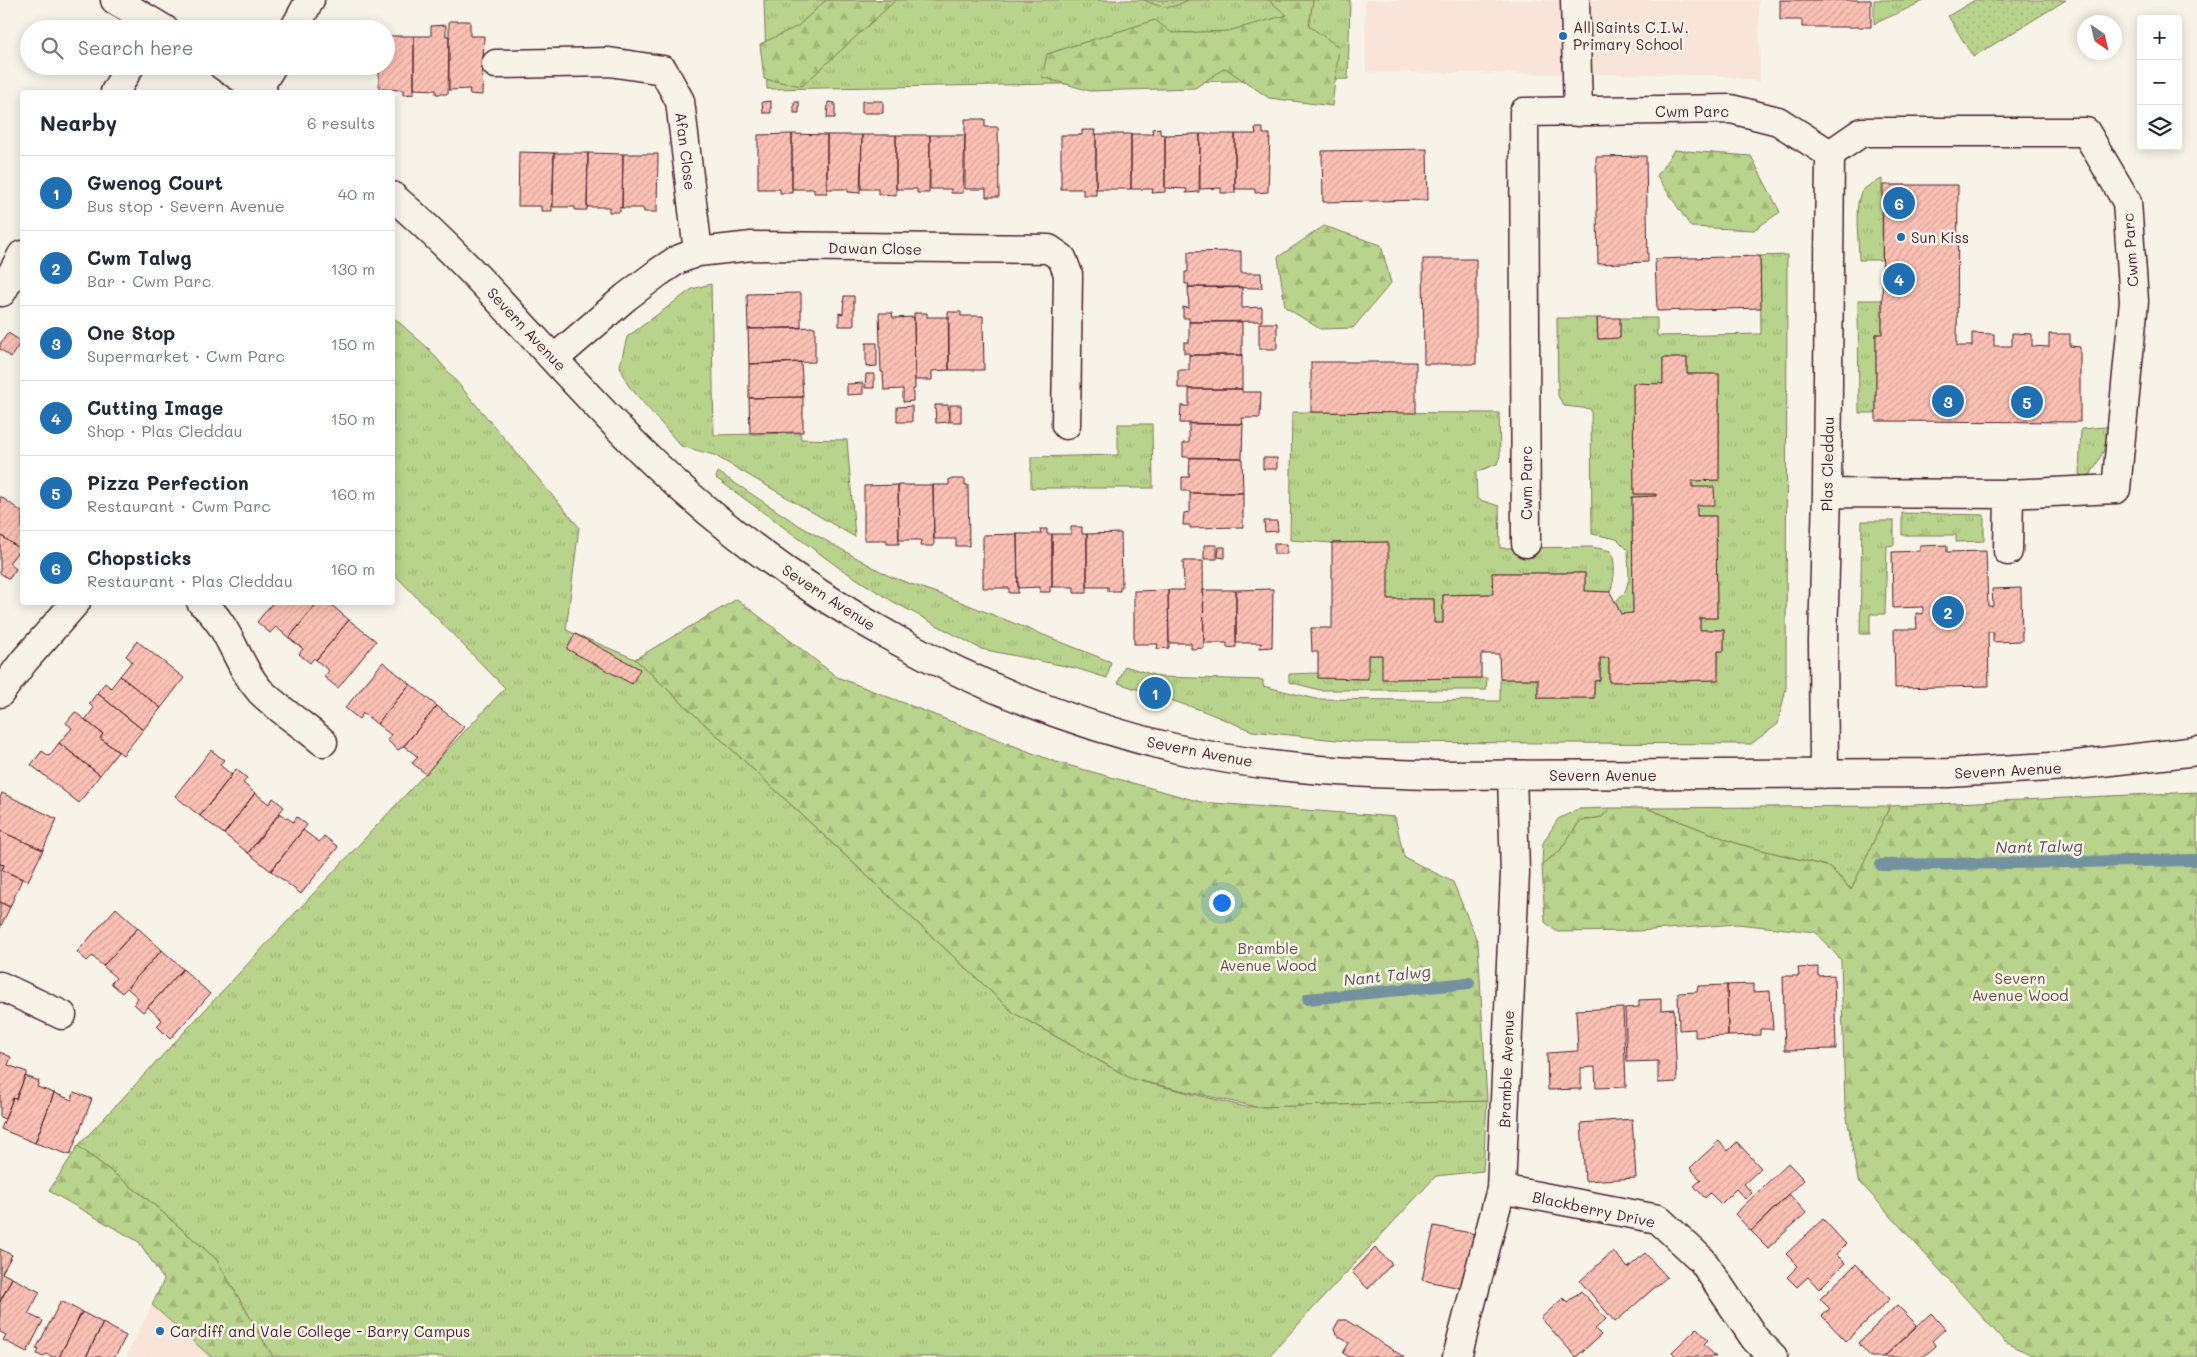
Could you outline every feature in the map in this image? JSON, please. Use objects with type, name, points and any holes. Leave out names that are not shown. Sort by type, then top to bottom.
[{"type":"street","points":[[115,0],[147,20]]},
{"type":"street","points":[[299,20],[310,0]]},
{"type":"street","points":[[1575,0],[1578,112]]},
{"type":"street","name":"Afan Close","points":[[496,64],[609,62],[663,70],[680,102],[698,252]]},
{"type":"street","points":[[115,90],[124,75]]},
{"type":"street","points":[[236,75],[259,90]]},
{"type":"street","points":[[260,90],[268,75]]},
{"type":"street","name":"Cwm Parc","points":[[1526,543],[1524,112],[1731,109],[1778,121],[1830,154],[1862,132],[2086,132],[2127,202],[2134,301],[2116,489],[2009,494]]},
{"type":"street","name":"Plas Cleddau","points":[[1824,774],[1823,641],[1827,493],[1830,154]]},
{"type":"street","name":"Severn Avenue","points":[[395,199],[488,286],[554,359],[658,467],[748,543],[837,604],[891,636],[995,688],[1064,715],[1121,734],[1181,749],[1263,763],[1348,773],[1512,775],[1824,774],[2000,771],[2076,765],[2197,751]]},
{"type":"street","name":"Dawan Close","points":[[554,359],[626,297],[659,272],[678,260],[698,252],[752,246],[1049,250],[1062,258],[1068,274],[1066,425]]},
{"type":"street","points":[[2,292],[20,258]]},
{"type":"street","points":[[1827,493],[2009,494],[2008,552]]},
{"type":"street","points":[[0,693],[24,661],[73,605]]},
{"type":"street","points":[[204,605],[212,611],[228,633],[242,666],[261,691],[323,742]]},
{"type":"street","name":"Bramble Avenue","points":[[1457,1357],[1501,1189],[1514,873],[1512,775]]},
{"type":"street","points":[[0,986],[62,1014]]},
{"type":"street","name":"Blackberry Drive","points":[[1501,1189],[1658,1219],[1702,1260],[1755,1339],[1773,1357]]},
{"type":"shaded area","name":"All Saints C.I.W. Primary School","points":[[1365,0],[1759,0],[1760,81],[1714,75],[1366,72]]},
{"type":"shaded area","name":"Cardiff and Vale College - Barry Campus","points":[[152,1305],[211,1357],[126,1357]]},
{"type":"green space","points":[[764,0],[1350,0],[1348,79],[767,89]]},
{"type":"green space","points":[[826,0],[896,0],[802,86],[764,79],[760,44],[798,26]]},
{"type":"green space","points":[[1144,0],[1188,0],[1171,7],[1162,7]]},
{"type":"green space","points":[[1268,0],[1313,0],[1309,26],[1339,47],[1332,106],[1269,98],[1225,68],[1195,88],[1090,91],[1042,77],[1047,54],[1155,20],[1172,33],[1228,31],[1287,15]]},
{"type":"green space","points":[[1874,0],[1926,0],[1874,24]]},
{"type":"green space","points":[[1975,0],[2066,0],[1973,57],[1948,16]]},
{"type":"green space","points":[[1674,150],[1751,156],[1780,212],[1754,230],[1691,227],[1657,176]]},
{"type":"green space","points":[[1882,179],[1882,260],[1859,260],[1858,202],[1860,195],[1866,187]]},
{"type":"green space","points":[[1324,226],[1381,245],[1391,283],[1353,328],[1320,329],[1285,307],[1278,257]]},
{"type":"green space","points":[[1787,255],[1786,688],[1778,724],[1751,744],[1355,742],[1252,731],[1201,710],[1118,683],[1125,666],[1160,677],[1263,680],[1263,686],[1316,699],[1500,701],[1500,679],[1538,679],[1538,698],[1594,698],[1594,681],[1600,680],[1600,658],[1609,658],[1609,682],[1718,680],[1718,651],[1724,651],[1724,630],[1700,630],[1700,618],[1717,618],[1716,516],[1697,516],[1692,481],[1719,480],[1719,374],[1687,374],[1687,358],[1663,358],[1663,384],[1633,384],[1634,494],[1656,494],[1656,496],[1632,497],[1633,613],[1621,614],[1615,602],[1625,592],[1629,579],[1628,550],[1617,539],[1592,534],[1591,409],[1564,406],[1558,396],[1557,318],[1597,318],[1598,339],[1620,338],[1620,318],[1657,318],[1657,336],[1761,334],[1760,256]]},
{"type":"green space","points":[[711,284],[714,435],[800,433],[801,439],[847,440],[855,537],[714,455],[681,446],[628,385],[620,366],[627,337],[692,289]]},
{"type":"green space","points":[[1858,300],[1882,300],[1882,334],[1876,334],[1876,413],[1859,413]]},
{"type":"green space","points":[[395,319],[429,349],[579,527],[566,630],[635,659],[1014,1013],[1132,1079],[1246,1107],[1487,1101],[1483,1171],[1436,1176],[1268,1357],[273,1357],[216,1259],[146,1198],[78,1146],[505,688],[395,575]]},
{"type":"green space","points":[[1292,412],[1499,413],[1500,456],[1497,464],[1476,472],[1477,499],[1499,506],[1500,548],[1592,547],[1611,551],[1614,561],[1614,572],[1610,592],[1585,591],[1585,573],[1493,573],[1493,594],[1443,595],[1443,623],[1434,623],[1434,599],[1388,599],[1387,542],[1332,543],[1290,540]]},
{"type":"green space","points":[[1118,424],[1152,424],[1153,488],[1031,488],[1031,457],[1118,455]]},
{"type":"green space","points":[[2117,426],[2091,474],[2084,477],[2079,474],[2081,429]]},
{"type":"green space","points":[[718,472],[800,526],[889,576],[956,600],[1111,662],[1107,678],[1075,668],[981,649],[892,601],[838,567],[716,478]]},
{"type":"green space","points":[[1902,513],[1984,515],[1984,541],[1956,542],[1956,535],[1902,535]]},
{"type":"green space","points":[[1862,521],[1894,521],[1894,545],[1887,546],[1885,614],[1870,614],[1870,634],[1860,634]]},
{"type":"green space","name":"Bramble Avenue Wood","points":[[737,599],[837,677],[1053,761],[1201,802],[1395,817],[1404,857],[1453,882],[1478,943],[1487,1101],[1256,1107],[1132,1079],[1014,1013],[635,659]]},
{"type":"green space","points":[[1368,655],[1382,655],[1383,679],[1487,678],[1486,690],[1320,690],[1289,682],[1289,674],[1319,673],[1319,678],[1367,679]]},
{"type":"green space","name":"Severn Avenue Wood","points":[[2197,792],[2197,1357],[2036,1357],[2005,1342],[1858,1180],[1845,1106],[1841,960],[1815,932],[1737,924],[1638,931],[1557,932],[1545,922],[1542,864],[1559,852],[1580,821],[1602,817],[1610,808],[1646,808],[1738,844],[1830,867],[1851,890],[1890,806]]},
{"type":"green space","points":[[1890,806],[1852,890],[1830,867],[1738,844],[1646,808]]},
{"type":"green space","points":[[1610,808],[1602,817],[1580,821],[1559,852],[1542,864],[1543,843],[1558,819],[1578,809]]},
{"type":"green space","points":[[78,1146],[146,1198],[216,1259],[273,1357],[211,1357],[152,1305],[164,1280],[139,1242],[49,1191]]},
{"type":"building","points":[[1780,0],[1871,0],[1871,27],[1802,27],[1802,20],[1780,20]]},
{"type":"building","points":[[449,21],[470,21],[470,36],[484,36],[482,95],[469,94],[470,89],[449,90]]},
{"type":"building","points":[[446,25],[446,36],[449,36],[448,94],[436,94],[436,90],[414,89],[414,36],[431,36],[431,26]]},
{"type":"building","points":[[395,36],[414,36],[414,94],[403,95],[403,90],[379,89],[379,75],[395,75]]},
{"type":"building","points":[[771,101],[771,113],[763,113],[762,102]]},
{"type":"building","points":[[862,101],[883,101],[883,113],[862,113]]},
{"type":"building","points":[[794,102],[799,102],[799,113],[794,113]]},
{"type":"building","points":[[828,102],[835,103],[835,118],[827,118]]},
{"type":"building","points":[[965,119],[985,119],[985,127],[998,127],[999,197],[986,197],[986,189],[965,189]]},
{"type":"building","points":[[1160,128],[1160,134],[1165,135],[1165,192],[1152,193],[1153,189],[1131,189],[1131,134],[1153,134],[1152,129]]},
{"type":"building","points":[[1255,128],[1263,128],[1263,134],[1270,134],[1268,192],[1255,193],[1255,189],[1235,189],[1235,134],[1256,134]]},
{"type":"building","points":[[1082,130],[1095,130],[1094,135],[1096,134],[1096,195],[1083,195],[1083,189],[1061,189],[1061,135],[1082,135]]},
{"type":"building","points":[[792,134],[827,135],[827,193],[814,193],[814,189],[792,189]]},
{"type":"building","points":[[792,134],[792,193],[780,193],[780,189],[758,189],[758,135]]},
{"type":"building","points":[[1096,134],[1131,134],[1131,189],[1096,189]]},
{"type":"building","points":[[1200,134],[1199,192],[1186,193],[1187,189],[1165,188],[1165,135]]},
{"type":"building","points":[[1200,134],[1235,134],[1235,193],[1221,193],[1221,188],[1200,189]]},
{"type":"building","points":[[827,135],[862,135],[860,193],[848,192],[848,189],[827,189]]},
{"type":"building","points":[[862,135],[896,135],[896,195],[878,194],[878,189],[861,189]]},
{"type":"building","points":[[896,135],[930,135],[929,193],[917,193],[917,189],[896,189]]},
{"type":"building","points":[[930,135],[965,135],[963,193],[951,193],[951,189],[930,189]]},
{"type":"building","points":[[1427,149],[1428,200],[1323,202],[1322,151]]},
{"type":"building","points":[[519,152],[554,153],[552,211],[541,211],[541,206],[518,206]]},
{"type":"building","points":[[554,153],[588,153],[587,210],[575,210],[575,207],[553,207]]},
{"type":"building","points":[[588,153],[623,154],[622,208],[620,207],[620,212],[609,212],[609,207],[587,207]]},
{"type":"building","points":[[623,154],[658,154],[657,212],[644,212],[643,208],[622,208]]},
{"type":"building","points":[[1646,156],[1648,262],[1598,264],[1596,157]]},
{"type":"building","points":[[1883,185],[1958,185],[1957,346],[1972,346],[1972,333],[1994,334],[1994,346],[2012,346],[2012,333],[2032,334],[2032,346],[2049,347],[2049,334],[2070,334],[2070,346],[2080,347],[2080,422],[1876,421],[1876,334],[1882,334]]},
{"type":"building","points":[[1241,251],[1241,273],[1261,273],[1262,288],[1188,287],[1189,284],[1185,284],[1185,272],[1188,272],[1188,252]]},
{"type":"building","points":[[1760,256],[1761,308],[1657,311],[1655,259]]},
{"type":"building","points":[[1423,259],[1476,259],[1476,364],[1424,364]]},
{"type":"building","points":[[1188,287],[1242,287],[1242,308],[1262,307],[1262,321],[1189,322],[1189,318],[1183,318],[1183,307],[1189,308]]},
{"type":"building","points":[[801,293],[801,328],[748,329],[747,294]]},
{"type":"building","points":[[844,296],[854,296],[854,326],[839,326],[839,313],[843,314]]},
{"type":"building","points":[[948,312],[961,312],[961,316],[983,316],[984,370],[949,370]]},
{"type":"building","points":[[879,313],[892,313],[893,318],[914,317],[915,389],[913,389],[913,401],[903,402],[903,389],[884,390],[883,372],[881,372]]},
{"type":"building","points":[[914,313],[927,313],[927,317],[949,317],[949,370],[932,371],[932,380],[915,380]]},
{"type":"building","points":[[1597,318],[1620,318],[1620,338],[1598,339]]},
{"type":"building","points":[[1189,322],[1242,322],[1242,355],[1189,355],[1189,353],[1184,353],[1184,342],[1189,342]]},
{"type":"building","points":[[1259,323],[1277,323],[1277,349],[1259,349]]},
{"type":"building","points":[[815,327],[815,362],[749,364],[748,329]]},
{"type":"building","points":[[8,333],[20,340],[11,357],[0,349],[0,344]]},
{"type":"building","points":[[866,343],[877,343],[877,366],[866,367]]},
{"type":"building","points":[[1189,355],[1242,355],[1242,389],[1178,388],[1178,370],[1189,370]]},
{"type":"building","points":[[1663,358],[1687,358],[1687,374],[1719,374],[1719,480],[1692,481],[1692,487],[1714,487],[1715,505],[1697,505],[1697,516],[1716,516],[1717,618],[1700,618],[1700,630],[1724,630],[1724,651],[1718,651],[1718,680],[1609,682],[1609,658],[1600,658],[1600,680],[1594,681],[1594,698],[1538,698],[1538,679],[1500,679],[1499,654],[1481,654],[1481,678],[1382,679],[1382,655],[1368,655],[1368,679],[1318,678],[1318,652],[1312,652],[1311,628],[1332,628],[1332,543],[1388,542],[1388,599],[1434,599],[1434,623],[1443,623],[1443,595],[1493,594],[1492,573],[1585,573],[1585,591],[1610,592],[1621,614],[1633,613],[1632,497],[1656,496],[1656,494],[1634,494],[1633,383],[1663,384]]},
{"type":"building","points":[[801,362],[803,397],[749,398],[749,364]]},
{"type":"building","points":[[1311,362],[1416,362],[1416,413],[1311,412]]},
{"type":"building","points":[[866,374],[874,374],[874,388],[865,388]]},
{"type":"building","points":[[863,383],[863,394],[847,395],[847,384]]},
{"type":"building","points":[[1189,389],[1242,389],[1242,392],[1261,392],[1260,418],[1242,418],[1243,424],[1180,423],[1181,406],[1189,406]]},
{"type":"building","points":[[803,397],[803,432],[750,433],[749,398]]},
{"type":"building","points":[[935,405],[948,405],[949,422],[936,423]]},
{"type":"building","points":[[950,405],[961,405],[961,422],[950,422]]},
{"type":"building","points":[[912,406],[912,422],[897,422],[897,407]]},
{"type":"building","points":[[1189,424],[1243,424],[1242,458],[1183,457],[1183,443],[1189,443]]},
{"type":"building","points":[[1190,458],[1242,458],[1243,493],[1190,493],[1190,491],[1182,491],[1182,477],[1189,477]]},
{"type":"building","points":[[1263,458],[1277,458],[1277,469],[1263,469]]},
{"type":"building","points":[[949,479],[965,479],[965,485],[968,485],[969,546],[956,546],[956,539],[934,539],[933,485],[949,485]]},
{"type":"building","points":[[898,485],[933,485],[934,546],[920,546],[921,540],[899,540]]},
{"type":"building","points":[[898,485],[899,544],[887,544],[887,540],[864,540],[864,486]]},
{"type":"building","points":[[1190,493],[1243,493],[1243,527],[1190,528],[1190,525],[1183,525],[1184,513],[1190,512]]},
{"type":"building","points":[[0,496],[20,511],[20,549],[0,535]]},
{"type":"building","points":[[1264,521],[1277,521],[1278,531],[1265,532]]},
{"type":"building","points":[[1071,527],[1082,527],[1082,534],[1087,534],[1087,593],[1074,593],[1074,587],[1052,587],[1052,534],[1071,534]]},
{"type":"building","points":[[1040,529],[1047,529],[1047,534],[1052,534],[1052,587],[1050,587],[1050,592],[1040,592],[1040,587],[1018,588],[1017,534],[1041,534]]},
{"type":"building","points":[[1121,533],[1122,587],[1120,587],[1120,591],[1108,591],[1108,587],[1087,587],[1087,534]]},
{"type":"building","points":[[1017,534],[1018,593],[1009,593],[1009,588],[983,588],[983,535]]},
{"type":"building","points":[[0,535],[20,549],[9,563],[16,569],[9,579],[0,573]]},
{"type":"building","points":[[1274,544],[1287,544],[1287,554],[1274,554]]},
{"type":"building","points":[[1204,545],[1217,545],[1217,559],[1204,559]]},
{"type":"building","points":[[1947,545],[1947,552],[1986,551],[1988,606],[1993,606],[1992,589],[2021,588],[2022,641],[1993,642],[1993,632],[1988,632],[1989,686],[1895,688],[1894,629],[1917,629],[1916,613],[1923,614],[1923,607],[1893,608],[1892,552],[1920,551],[1920,546]]},
{"type":"building","points":[[1219,547],[1225,547],[1225,558],[1218,557]]},
{"type":"building","points":[[1183,561],[1203,561],[1204,648],[1191,649],[1191,643],[1169,643],[1168,590],[1184,590]]},
{"type":"building","points":[[1273,589],[1272,647],[1260,648],[1261,643],[1236,643],[1236,590]]},
{"type":"building","points":[[1168,590],[1169,648],[1157,649],[1158,644],[1134,644],[1134,591]]},
{"type":"building","points":[[1203,590],[1236,590],[1236,647],[1227,648],[1227,643],[1204,643]]},
{"type":"building","points":[[271,605],[316,605],[289,638],[276,627],[270,633],[257,622]]},
{"type":"building","points":[[316,605],[332,605],[349,620],[316,660],[314,658],[310,663],[299,654],[303,649],[289,638]]},
{"type":"building","points":[[349,620],[376,641],[338,688],[324,677],[329,671],[316,660]]},
{"type":"building","points":[[575,634],[640,669],[632,684],[567,649]]},
{"type":"building","points":[[137,641],[184,678],[161,708],[120,676],[132,661],[126,656]]},
{"type":"building","points":[[383,662],[410,684],[377,724],[363,713],[359,719],[345,708]]},
{"type":"building","points":[[120,676],[161,708],[143,730],[97,693],[105,683],[111,688]]},
{"type":"building","points":[[410,684],[437,706],[404,746],[398,750],[387,740],[391,735],[377,724]]},
{"type":"building","points":[[97,693],[143,730],[123,755],[100,738],[103,734],[85,720],[94,708],[89,704]]},
{"type":"building","points":[[437,706],[464,727],[426,774],[412,763],[418,757],[404,746]]},
{"type":"building","points":[[75,712],[103,734],[100,738],[118,752],[100,775],[59,743],[72,728],[66,723]]},
{"type":"building","points":[[59,743],[100,775],[79,803],[31,765],[42,751],[49,756]]},
{"type":"building","points":[[211,750],[224,760],[220,765],[232,775],[200,816],[175,796]]},
{"type":"building","points":[[236,769],[247,778],[243,783],[255,793],[224,834],[200,816]]},
{"type":"building","points":[[2,793],[57,819],[43,850],[0,831],[2,814],[0,813],[0,798]]},
{"type":"building","points":[[255,793],[269,804],[273,798],[284,807],[248,853],[224,834]]},
{"type":"building","points":[[280,813],[293,822],[297,817],[307,825],[271,871],[248,853]]},
{"type":"building","points":[[303,830],[319,842],[324,836],[338,847],[301,894],[271,871]]},
{"type":"building","points":[[0,831],[43,850],[28,881],[2,870],[4,865],[0,864]]},
{"type":"building","points":[[0,864],[4,865],[2,870],[22,879],[10,907],[0,902]]},
{"type":"building","points":[[0,902],[10,907],[0,928]]},
{"type":"building","points":[[116,908],[138,928],[103,966],[92,956],[87,961],[77,952]]},
{"type":"building","points":[[138,928],[162,950],[122,993],[111,983],[116,978],[103,966]]},
{"type":"building","points":[[162,950],[183,969],[143,1012],[134,1004],[138,998],[127,988]]},
{"type":"building","points":[[1818,967],[1818,976],[1834,975],[1836,1049],[1785,1050],[1783,976],[1799,976],[1798,968]]},
{"type":"building","points":[[183,969],[210,994],[170,1039],[157,1026],[162,1020],[148,1007]]},
{"type":"building","points":[[1753,984],[1753,992],[1770,991],[1773,1029],[1760,1029],[1760,1035],[1728,1036],[1727,985]]},
{"type":"building","points":[[1727,985],[1728,1036],[1695,1037],[1695,1029],[1679,1030],[1678,993],[1697,992],[1698,986]]},
{"type":"building","points":[[1661,999],[1661,1010],[1674,1009],[1677,1082],[1658,1083],[1658,1061],[1627,1062],[1625,1008],[1639,1007],[1639,1000]]},
{"type":"building","points":[[1623,1008],[1626,1087],[1596,1088],[1595,1067],[1581,1068],[1581,1089],[1548,1090],[1547,1053],[1578,1051],[1576,1010]]},
{"type":"building","points":[[0,1052],[11,1057],[8,1065],[27,1072],[16,1099],[13,1098],[5,1119],[0,1117]]},
{"type":"building","points":[[25,1076],[39,1081],[37,1087],[54,1093],[35,1143],[1,1129],[13,1098],[16,1099]]},
{"type":"building","points":[[74,1092],[92,1099],[70,1155],[35,1143],[54,1093],[72,1100]]},
{"type":"building","points":[[1632,1119],[1636,1178],[1585,1181],[1581,1123]]},
{"type":"building","points":[[1719,1141],[1728,1151],[1737,1142],[1761,1168],[1744,1184],[1752,1193],[1745,1199],[1736,1189],[1721,1204],[1710,1193],[1705,1198],[1694,1186],[1701,1180],[1690,1168]]},
{"type":"building","points":[[1788,1163],[1804,1180],[1751,1231],[1735,1214]]},
{"type":"building","points":[[1789,1194],[1806,1213],[1768,1248],[1751,1231]]},
{"type":"building","points":[[1823,1219],[1846,1244],[1836,1254],[1845,1263],[1819,1289],[1808,1277],[1797,1287],[1787,1277],[1798,1266],[1786,1254]]},
{"type":"building","points":[[1434,1226],[1476,1234],[1465,1289],[1422,1280]]},
{"type":"building","points":[[1375,1248],[1392,1264],[1368,1289],[1352,1272]]},
{"type":"building","points":[[0,1249],[12,1255],[2,1273],[12,1278],[0,1302]]},
{"type":"building","points":[[1613,1251],[1628,1268],[1645,1253],[1667,1277],[1615,1322],[1580,1281]]},
{"type":"building","points":[[1856,1264],[1890,1299],[1846,1341],[1822,1316],[1830,1309],[1820,1299]]},
{"type":"building","points":[[12,1278],[40,1292],[28,1314],[43,1321],[27,1352],[3,1340],[6,1335],[0,1332],[0,1302]]},
{"type":"building","points":[[1581,1291],[1606,1319],[1595,1329],[1601,1335],[1576,1357],[1541,1318],[1563,1298],[1567,1302]]},
{"type":"building","points":[[61,1301],[82,1312],[59,1357],[46,1354],[43,1357],[37,1354],[39,1350],[36,1349]]},
{"type":"building","points":[[1897,1305],[1917,1325],[1884,1357],[1871,1357],[1858,1343]]},
{"type":"building","points":[[82,1312],[103,1323],[86,1357],[59,1357]]},
{"type":"building","points":[[1931,1313],[1945,1329],[1932,1341],[1936,1346],[1923,1357],[1884,1357]]},
{"type":"building","points":[[1339,1320],[1346,1320],[1404,1357],[1349,1357],[1343,1353],[1349,1343],[1336,1335],[1334,1329]]},
{"type":"building","points":[[103,1323],[126,1336],[115,1357],[86,1357]]},
{"type":"building","points":[[1697,1328],[1708,1340],[1704,1344],[1716,1357],[1677,1357],[1672,1352]]},
{"type":"waterway","name":"Nant Talwg","points":[[1881,865],[2197,860]]},
{"type":"waterway","name":"Nant Talwg","points":[[1308,999],[1469,983]]},
{"type":"place","name":"All Saints C.I.W. Primary School","points":[[1563,36]]},
{"type":"place","name":"Chopsticks","points":[[1899,203]]},
{"type":"place","name":"Sun Kiss","points":[[1901,237]]},
{"type":"place","name":"Cutting Image","points":[[1899,279]]},
{"type":"place","name":"One Stop","points":[[1948,401]]},
{"type":"place","name":"Pizza Perfection","points":[[2027,402]]},
{"type":"place","name":"Cwm Talwg","points":[[1948,612]]},
{"type":"place","name":"Gwenog Court","points":[[1155,693]]},
{"type":"place","name":"Cardiff and Vale College - Barry Campus","points":[[160,1331]]}]
